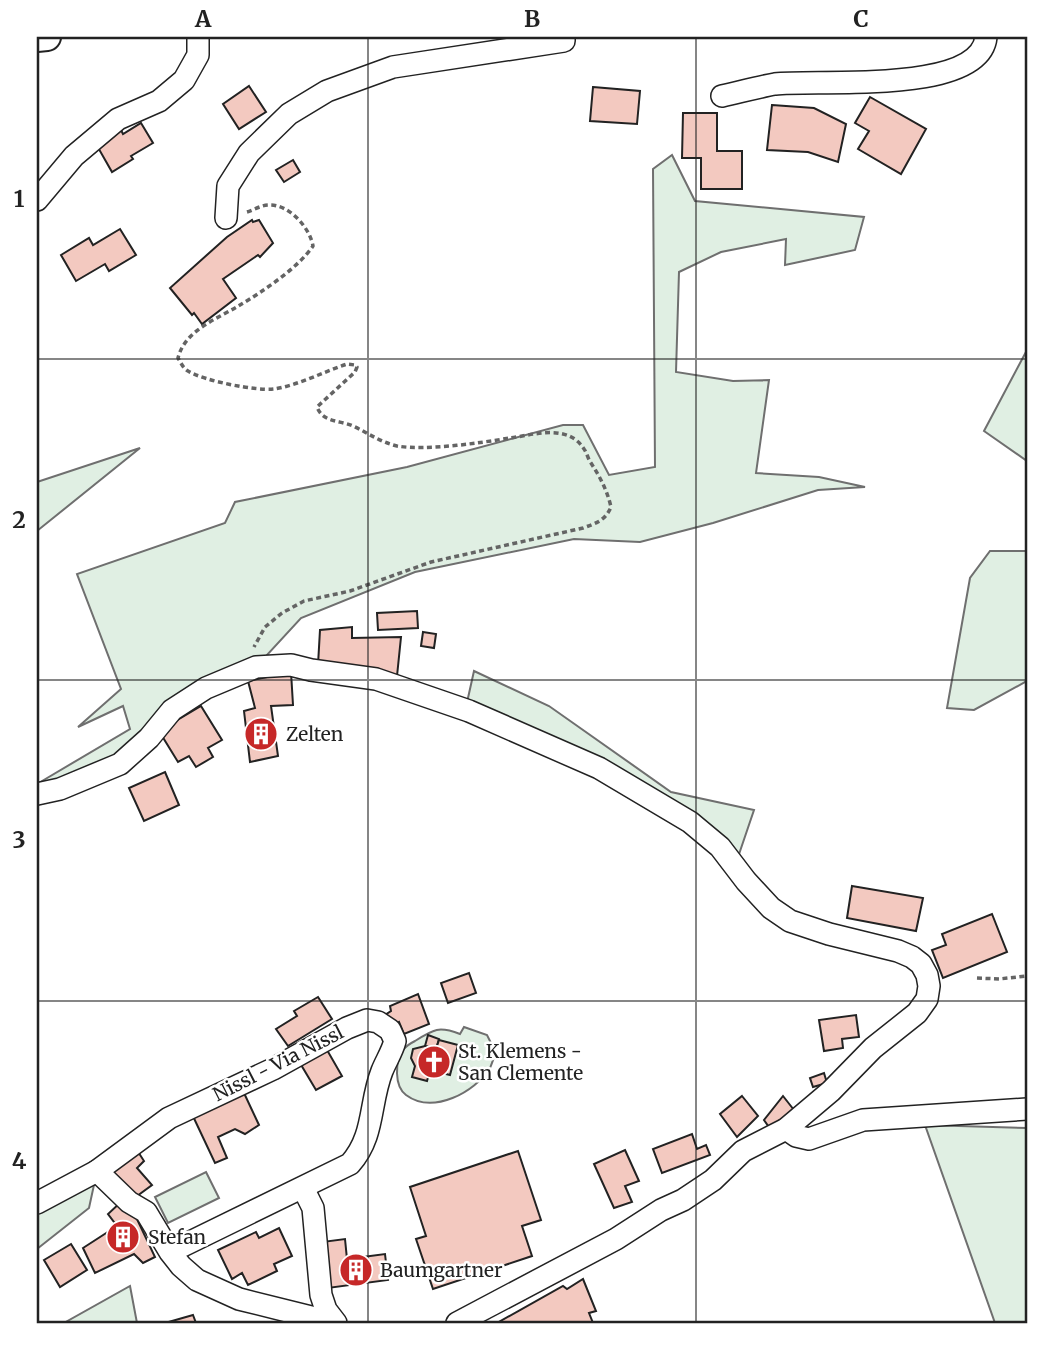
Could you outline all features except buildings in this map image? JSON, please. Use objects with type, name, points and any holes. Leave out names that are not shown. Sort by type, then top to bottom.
[{"type":"main road","points":[[37,38],[47,37]]},
{"type":"street","points":[[37,200],[74,156],[118,120],[159,101],[184,80],[198,55],[198,37]]},
{"type":"street","points":[[226,218],[228,186],[249,153],[289,114],[327,92],[393,66],[564,41],[564,37]]},
{"type":"street","points":[[722,96],[776,84],[930,77],[969,62],[985,45],[986,37]]},
{"type":"street","points":[[37,794],[60,789],[120,764],[149,738],[172,710],[206,688],[257,667],[291,665],[376,679],[469,711],[598,768],[690,822],[720,847],[771,908],[790,921],[898,951],[921,964],[929,986],[927,999],[916,1013],[873,1048],[831,1091],[786,1129],[743,1151],[713,1180],[683,1200],[661,1210],[616,1239],[457,1323]]},
{"type":"street","name":"Nissl - Via Nissl","points":[[97,1171],[169,1118],[273,1069],[347,1028],[367,1020],[378,1022],[390,1030],[395,1041],[382,1070],[367,1137],[361,1151],[350,1164],[170,1252]]},
{"type":"street","points":[[786,1129],[796,1136],[809,1139],[863,1120],[1027,1109]]},
{"type":"street","points":[[37,1203],[97,1171],[129,1202],[146,1212],[170,1252],[197,1280],[216,1291],[239,1299],[336,1323]]},
{"type":"street","points":[[303,1188],[313,1208],[321,1295],[326,1310],[336,1323]]},
{"type":"path","points":[[226,218],[273,204],[288,210],[312,238],[313,246],[307,256],[262,290],[189,338],[181,348],[178,358],[189,371],[250,387],[272,389],[294,384],[347,364],[355,365],[355,372],[317,407],[320,414],[327,419],[351,425],[382,442],[399,446],[451,444],[558,432],[584,447],[589,460],[600,475],[611,507],[600,522],[583,528],[431,562],[350,592],[304,601],[282,613],[265,627],[257,638],[254,649],[257,667]]},
{"type":"path","points":[[977,978],[1027,976]]},
{"type":"green space","points":[[672,155],[695,201],[864,217],[855,250],[785,265],[786,239],[721,252],[679,272],[676,372],[733,381],[769,380],[756,473],[819,477],[865,487],[818,490],[713,523],[640,542],[574,539],[415,572],[301,618],[256,667],[206,688],[120,764],[37,784],[130,729],[123,706],[78,727],[121,689],[77,574],[225,523],[235,502],[407,467],[563,425],[583,425],[609,475],[655,467],[653,169]]},
{"type":"green space","points":[[1027,350],[1027,461],[984,431]]},
{"type":"green space","points":[[140,448],[37,531],[37,482]]},
{"type":"green space","points":[[990,551],[1027,551],[1027,681],[974,710],[947,708],[970,578]]},
{"type":"green space","points":[[474,671],[549,706],[671,792],[754,810],[736,863],[608,778],[464,716]]},
{"type":"green space","points":[[464,1027],[487,1035],[496,1053],[483,1077],[464,1092],[440,1102],[417,1101],[406,1095],[399,1086],[397,1073],[398,1060],[404,1049],[432,1031],[447,1030],[460,1034]]},
{"type":"green space","points":[[925,1125],[1027,1128],[1027,1323],[995,1323]]},
{"type":"green space","points":[[97,1171],[89,1208],[37,1249],[37,1203]]},
{"type":"green space","points":[[206,1172],[219,1198],[168,1223],[155,1197]]},
{"type":"green space","points":[[130,1286],[137,1323],[64,1323]]},
{"type":"place","name":"Zelten","points":[[261,734]]},
{"type":"place","name":"St. Klemens - San Clemente","points":[[434,1062]]},
{"type":"place","name":"Stefan","points":[[123,1237]]},
{"type":"place","name":"Baumgartner","points":[[356,1270]]}]
